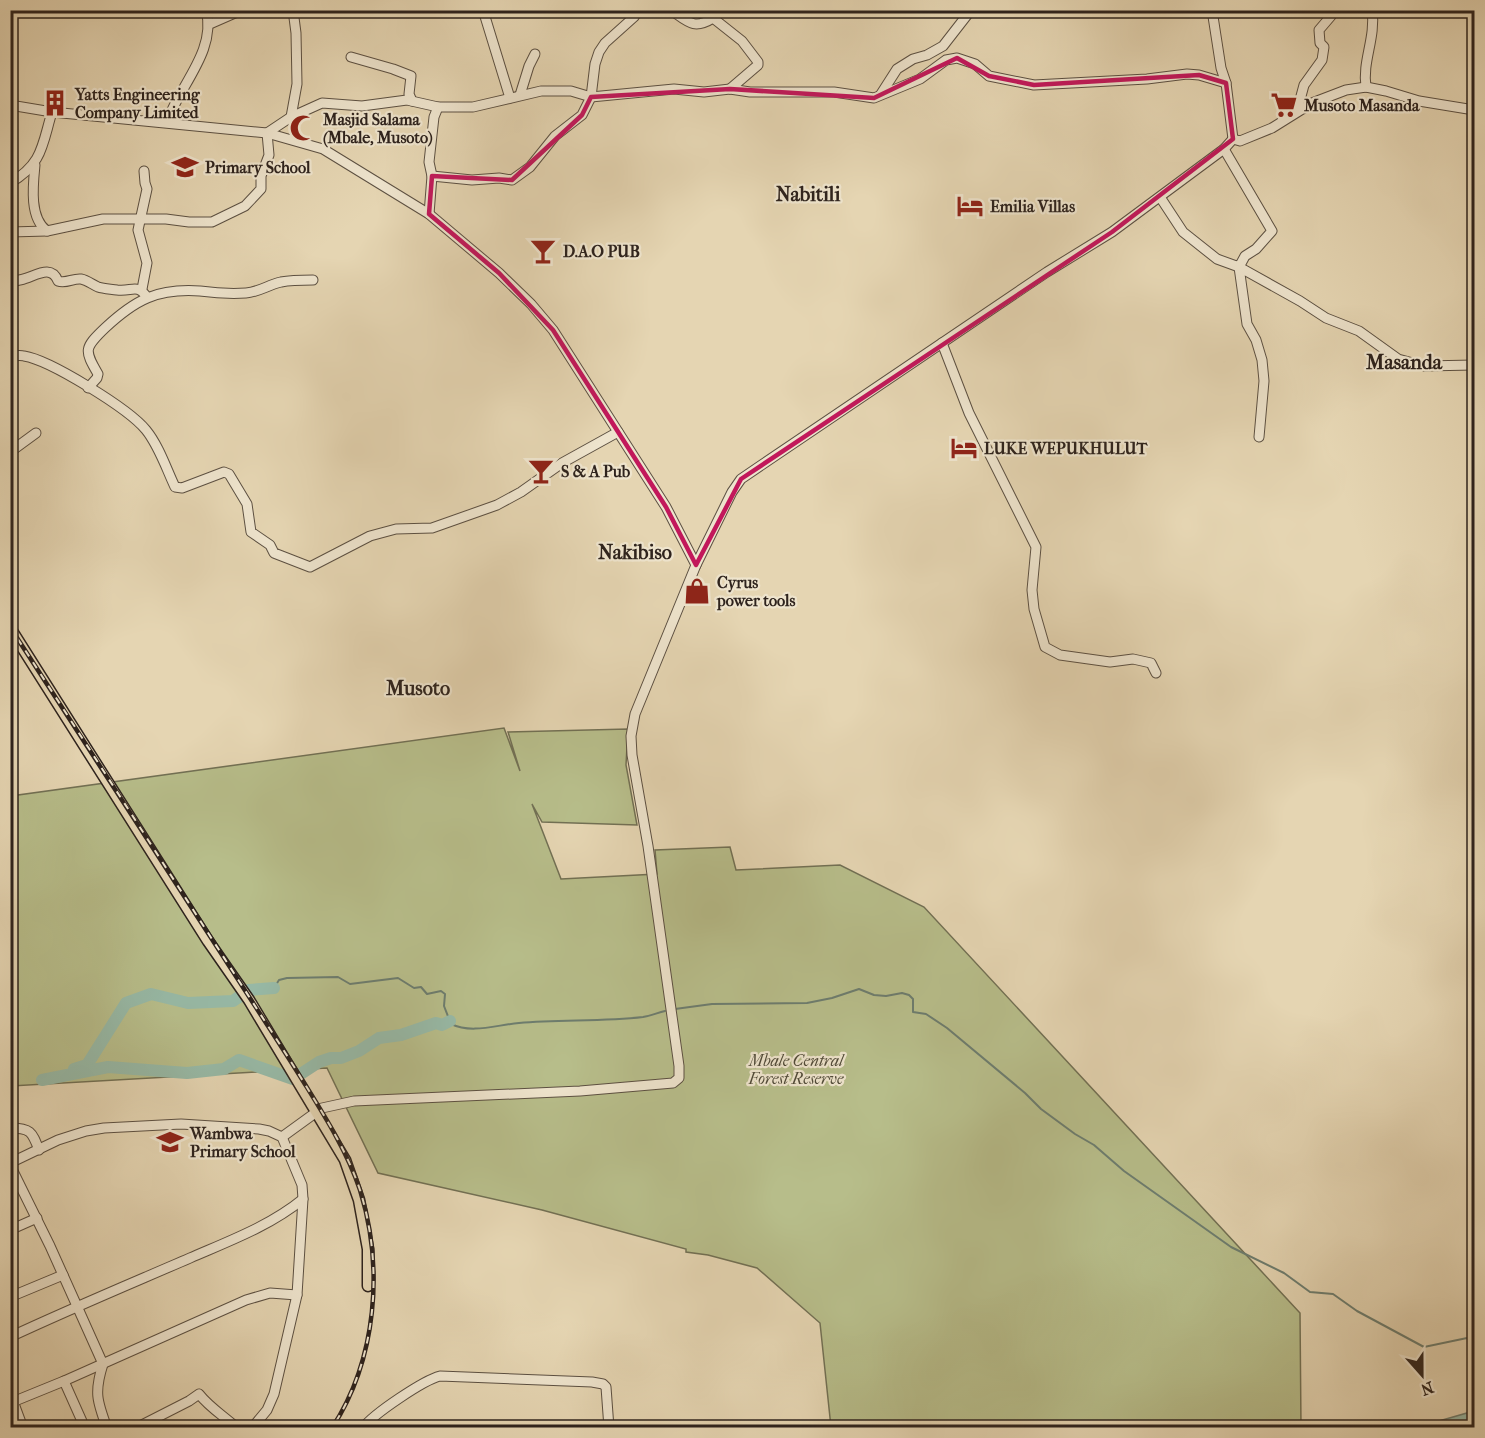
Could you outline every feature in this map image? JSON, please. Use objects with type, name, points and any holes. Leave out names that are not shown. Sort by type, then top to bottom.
[{"type":"main road","points":[[10,628],[208,941],[249,1000],[345,1160],[359,1200],[368,1249],[368,1286]]},
{"type":"street","points":[[167,122],[196,66],[210,24],[206,10]]},
{"type":"street","points":[[210,24],[242,10]]},
{"type":"street","points":[[291,117],[297,84],[293,10]]},
{"type":"street","points":[[483,10],[515,97]]},
{"type":"street","points":[[432,176],[472,180],[499,178],[512,180],[530,167],[555,136],[582,115],[591,97],[599,52],[605,43],[634,17],[638,10]]},
{"type":"street","points":[[671,10],[692,24],[698,25],[702,25],[715,14],[742,41],[758,62],[758,65],[730,89]]},
{"type":"street","points":[[879,96],[897,69],[943,46],[971,10]]},
{"type":"street","points":[[282,1137],[316,1111],[330,1105],[354,1101],[580,1091],[674,1083],[679,1078],[631,736],[635,714],[696,565],[732,492],[741,479],[1047,272],[1112,232],[1224,149],[1233,139],[1226,83],[1221,68],[1212,10]]},
{"type":"street","points":[[1297,111],[1304,85],[1322,60],[1324,47],[1320,42],[1319,30],[1331,16],[1331,10]]},
{"type":"street","points":[[1366,87],[1364,73],[1374,25],[1372,10]]},
{"type":"street","points":[[515,97],[535,54]]},
{"type":"street","points":[[351,57],[411,76],[409,94],[412,101]]},
{"type":"street","points":[[267,133],[291,117],[322,103],[362,106],[401,100],[438,107],[473,107],[541,91],[571,90],[591,97],[674,89],[704,92],[730,89],[750,92],[834,92],[867,98],[879,96],[920,79],[946,60],[957,58],[975,64],[990,76],[1034,85],[1147,79],[1187,74],[1226,83]]},
{"type":"street","points":[[1233,139],[1240,141],[1272,129],[1312,103],[1346,90],[1366,87],[1419,101],[1474,110]]},
{"type":"street","points":[[10,105],[52,112],[267,133],[323,149],[429,214],[499,273],[531,304],[553,330],[666,507],[696,565]]},
{"type":"street","points":[[429,214],[432,176],[429,162],[434,117],[438,107]]},
{"type":"street","points":[[47,231],[38,221],[34,207],[35,165],[52,112]]},
{"type":"street","points":[[10,232],[47,231],[103,219],[212,222],[245,206],[261,189],[263,184],[261,176],[269,155],[267,133]]},
{"type":"street","points":[[1224,149],[1272,231],[1256,249],[1245,256],[1239,267],[1247,324],[1256,340],[1262,360],[1264,381],[1259,436]]},
{"type":"street","points":[[10,183],[26,174],[35,165]]},
{"type":"street","points":[[88,388],[98,374],[89,361],[88,346],[144,293],[147,263],[138,230],[147,189],[144,183],[144,171]]},
{"type":"street","points":[[1160,197],[1183,232],[1217,259],[1239,267],[1326,318],[1359,331],[1398,359],[1424,366],[1474,366]]},
{"type":"street","points":[[10,280],[19,281],[51,272],[55,274],[58,281],[63,283],[80,279],[104,288],[144,293],[173,291],[243,293],[258,291],[282,282],[313,280]]},
{"type":"street","points":[[942,343],[969,413],[1036,546],[1032,590],[1034,609],[1045,647],[1059,655],[1110,662],[1133,659],[1151,663],[1156,673]]},
{"type":"street","points":[[10,356],[23,355],[42,362],[124,409],[146,429],[154,441],[175,487],[182,488],[224,472],[229,474],[247,504],[251,532],[270,545],[273,553],[310,567],[370,536],[396,530],[432,528],[497,505],[521,492],[562,463],[618,432]]},
{"type":"street","points":[[10,452],[36,433]]},
{"type":"street","points":[[107,1428],[98,1401],[96,1385],[102,1364],[37,1218],[10,1164],[58,1140],[86,1131],[155,1125],[268,1131],[282,1137],[302,1185],[297,1295],[274,1394],[267,1410],[252,1428]]},
{"type":"street","points":[[10,1128],[28,1129],[39,1150]]},
{"type":"street","points":[[10,1337],[257,1228],[286,1213],[303,1199]]},
{"type":"street","points":[[10,1230],[37,1218]]},
{"type":"street","points":[[10,1297],[63,1275]]},
{"type":"street","points":[[23,1428],[12,1402],[257,1296],[270,1293],[297,1295]]},
{"type":"street","points":[[363,1428],[417,1387],[440,1376],[603,1384],[606,1388],[609,1428]]},
{"type":"street","points":[[64,1381],[85,1428]]},
{"type":"street","points":[[136,1428],[199,1395],[237,1428]]},
{"type":"highlighted area","points":[[957,58],[989,76],[1034,85],[1199,75],[1226,83],[1233,139],[1112,232],[741,479],[696,565],[666,507],[553,330],[499,273],[429,214],[432,176],[512,180],[582,115],[591,97],[730,89],[874,98]]},
{"type":"green space","name":"Mbale Central Forest Reserve","points":[[504,728],[520,771],[508,732],[628,729],[626,765],[637,825],[542,822],[532,804],[561,879],[657,874],[655,850],[730,847],[736,870],[840,865],[924,907],[1300,1313],[1301,1427],[831,1427],[820,1323],[757,1268],[708,1255],[686,1252],[686,1249],[542,1210],[378,1173],[327,1068],[11,1086],[11,796]]},
{"type":"shaded area","points":[[1467,1413],[1472,1427],[1418,1427]]},
{"type":"waterway","points":[[274,988],[279,980],[287,978],[338,977],[350,984],[398,978],[414,988],[421,987],[427,994],[441,991],[445,994],[444,1006],[451,1024],[467,1028],[534,1022],[627,1019],[646,1017],[665,1011]]},
{"type":"waterway","points":[[74,1069],[87,1065],[126,1003],[151,994],[188,1003],[233,1001],[249,990],[274,988]]},
{"type":"waterway","points":[[675,1009],[712,1004],[807,1003],[859,989],[874,995],[886,996],[902,993],[909,995],[913,999],[913,1012],[926,1014],[947,1028],[1041,1109],[1094,1145],[1124,1171],[1231,1247],[1284,1273],[1310,1292],[1333,1294],[1357,1311],[1424,1347],[1467,1338],[1474,1341]]},
{"type":"waterway","points":[[42,1080],[108,1067],[187,1073],[224,1069],[239,1060],[293,1079],[319,1062],[341,1058],[359,1051],[379,1038],[401,1035],[436,1023],[442,1025],[450,1021]]},
{"type":"railway","points":[[10,627],[295,1068],[349,1161],[368,1220],[374,1281],[367,1343],[359,1373],[332,1428]]},
{"type":"place","name":"Yatts Engineering Company Limited","points":[[55,103]]},
{"type":"place","name":"Musoto Masanda","points":[[1284,105]]},
{"type":"place","name":"Masjid Salama (Mbale, Musoto)","points":[[303,128]]},
{"type":"place","name":"Primary School","points":[[185,167]]},
{"type":"place","name":"Emilia Villas","points":[[970,206]]},
{"type":"place","name":"D.A.O PUB","points":[[543,251]]},
{"type":"place","name":"LUKE WEPUKHULUT","points":[[964,448]]},
{"type":"place","name":"S & A Pub","points":[[541,471]]},
{"type":"place","name":"Cyrus power tools","points":[[697,591]]},
{"type":"place","name":"Wambwa Primary School","points":[[170,1142]]},
{"type":"district","name":"Nabitili","points":[[808,194]]},
{"type":"district","name":"Masanda","points":[[1404,362]]},
{"type":"district","name":"Nakibiso","points":[[635,552]]},
{"type":"district","name":"Musoto","points":[[418,688]]}]
